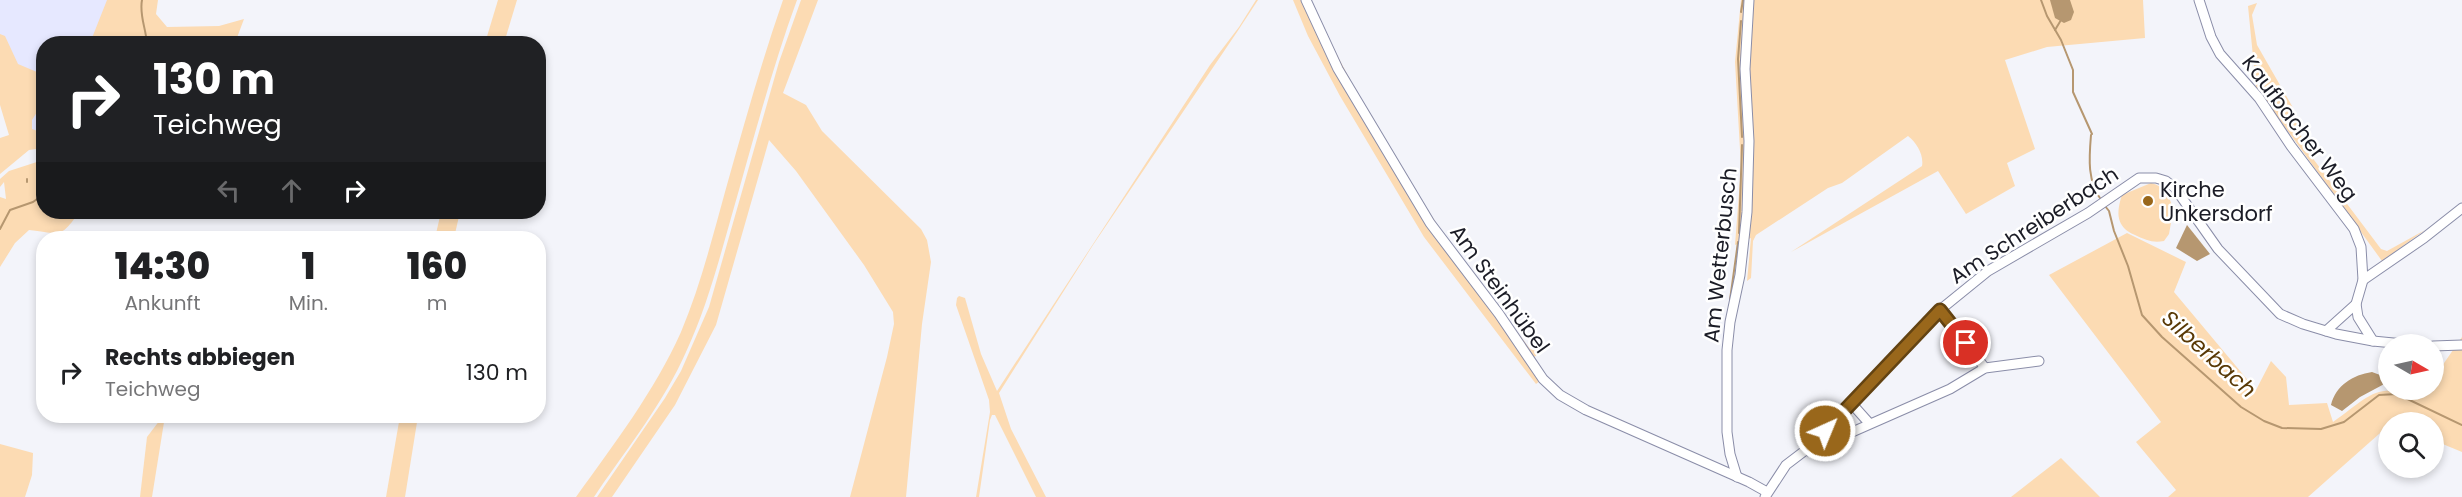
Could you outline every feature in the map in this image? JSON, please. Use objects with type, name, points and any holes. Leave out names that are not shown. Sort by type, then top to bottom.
[{"type":"street","name":"Am Steinhübel","points":[[1306,0],[1338,69],[1430,224],[1499,314],[1543,379],[1560,395],[1586,410],[1737,477],[1766,495]]},
{"type":"street","name":"Am Wetterbusch","points":[[1737,477],[1730,454],[1727,432],[1727,351],[1730,322],[1740,275],[1747,212],[1749,141],[1745,69],[1749,0]]},
{"type":"street","name":"Kaufbacher Weg","points":[[2199,0],[2211,37],[2220,54],[2259,98],[2291,146],[2354,229],[2361,247],[2363,280],[2356,304]]},
{"type":"street","name":"Am Schreiberbach","points":[[1766,495],[1786,465],[1807,449],[1940,310],[1988,271],[2027,250],[2139,178],[2156,178],[2166,181],[2183,199],[2218,249],[2270,305],[2289,319],[2326,331],[2378,341]]},
{"type":"street","points":[[2363,280],[2424,238],[2462,208]]},
{"type":"street","points":[[2326,331],[2356,304]]},
{"type":"street","points":[[2356,304],[2358,317],[2373,341]]},
{"type":"street","points":[[1940,310],[1985,368]]},
{"type":"street","points":[[2444,346],[2462,345]]},
{"type":"street","points":[[1807,449],[1809,452],[1869,423],[1950,389],[1985,368],[2039,361]]},
{"type":"street","points":[[1851,404],[1869,423]]},
{"type":"shaded area","points":[[0,0],[114,0],[100,36],[36,36],[36,138],[0,85]]},
{"type":"shaded area","points":[[107,0],[158,0],[156,14],[167,27],[219,26],[244,19],[238,36],[93,36]]},
{"type":"shaded area","points":[[498,0],[517,0],[506,36],[487,36]]},
{"type":"shaded area","points":[[783,0],[797,0],[770,81],[711,286],[693,336],[657,406],[594,497],[576,497],[646,397],[681,332],[705,263],[752,96]]},
{"type":"shaded area","points":[[801,0],[818,0],[783,93],[806,105],[822,131],[921,229],[927,240],[931,262],[922,324],[906,497],[850,497],[887,357],[894,324],[893,312],[864,265],[796,171],[769,140],[716,325],[675,405],[612,497],[597,497],[681,371],[709,307],[779,62]]},
{"type":"shaded area","points":[[1258,0],[1093,245],[999,393],[1011,429],[1046,497],[1036,497],[995,415],[992,415],[979,497],[976,497],[990,412],[989,400],[956,305],[957,298],[959,296],[965,298],[981,354],[997,391],[1210,65]]},
{"type":"shaded area","points":[[1293,0],[1311,0],[1339,58],[1385,142],[1419,197],[1460,256],[1530,349],[1539,351],[1550,347],[1534,357],[1546,376],[1536,384],[1424,237],[1340,96],[1308,36]]},
{"type":"shaded area","points":[[1741,0],[2143,0],[2145,38],[2047,47],[2005,60],[2035,149],[2007,163],[2015,186],[1966,214],[1938,171],[1791,252],[1922,166],[1919,150],[1908,136],[1842,183],[1828,188],[1756,235],[1753,241],[1751,278],[1747,281],[1751,238],[1735,245],[1741,167],[1735,62]]},
{"type":"shaded area","points":[[2050,0],[2070,0],[2074,12],[2071,20],[2064,23],[2055,18]]},
{"type":"shaded area","points":[[2257,3],[2252,15],[2257,45],[2292,106],[2305,148],[2381,249],[2387,251],[2425,230],[2382,261],[2256,87],[2248,6]]},
{"type":"shaded area","points":[[0,34],[5,36],[18,64],[36,72],[36,114],[32,120],[32,129],[36,130],[36,149],[29,150],[0,174],[0,138],[9,135],[0,105]]},
{"type":"shaded area","points":[[36,162],[36,219],[74,219],[63,231],[29,230],[15,243],[0,267],[0,197],[6,199],[4,182],[0,187],[0,179],[9,171]]},
{"type":"shaded area","points":[[2151,183],[2164,190],[2173,213],[2178,214],[2177,218],[2172,217],[2169,234],[2164,241],[2149,241],[2135,235],[2124,228],[2119,219],[2122,195]]},
{"type":"shaded area","points":[[439,219],[458,219],[456,231],[437,231]]},
{"type":"shaded area","points":[[2187,225],[2210,254],[2197,261],[2176,248]]},
{"type":"shaded area","points":[[2127,233],[2186,262],[2174,292],[2256,390],[2271,361],[2286,377],[2289,405],[2327,403],[2333,422],[2378,393],[2378,400],[2444,400],[2444,363],[2462,337],[2462,452],[2444,445],[2444,412],[2378,412],[2378,435],[2308,497],[2168,497],[2176,490],[2136,442],[2161,422],[2049,275]]},
{"type":"shaded area","points":[[2372,372],[2378,374],[2378,387],[2360,397],[2342,411],[2331,405],[2341,387],[2358,376]]},
{"type":"shaded area","points":[[158,423],[164,423],[152,497],[140,497],[147,437]]},
{"type":"shaded area","points":[[399,423],[417,423],[405,497],[386,497]]},
{"type":"shaded area","points":[[0,444],[33,453],[32,475],[25,497],[0,497]]},
{"type":"shaded area","points":[[2061,458],[2100,497],[2011,497]]},
{"type":"waterway","points":[[142,0],[141,11],[146,36]]},
{"type":"waterway","points":[[1741,12],[1743,0]]},
{"type":"waterway","name":"Silberbach","points":[[2041,0],[2073,70],[2073,92],[2092,134]]},
{"type":"waterway","points":[[2055,30],[2061,20]]},
{"type":"waterway","points":[[1741,21],[1738,59],[1742,137]]},
{"type":"waterway","name":"Silberbach","points":[[2091,135],[2091,178],[2102,201]]},
{"type":"waterway","points":[[1739,233],[1742,145]]},
{"type":"waterway","points":[[0,229],[10,210],[36,200]]},
{"type":"waterway","name":"Silberbach","points":[[2105,206],[2109,211],[2114,231],[2128,266],[2142,315],[2162,337],[2241,407],[2264,421],[2282,428],[2321,429],[2344,422],[2379,395],[2397,394],[2462,425]]},
{"type":"waterway","points":[[1730,300],[1738,242]]},
{"type":"place","name":"Kirche Unkersdorf","points":[[2148,201]]},
{"type":"route","points":[[1825,431],[1940,310],[1966,343]]}]
